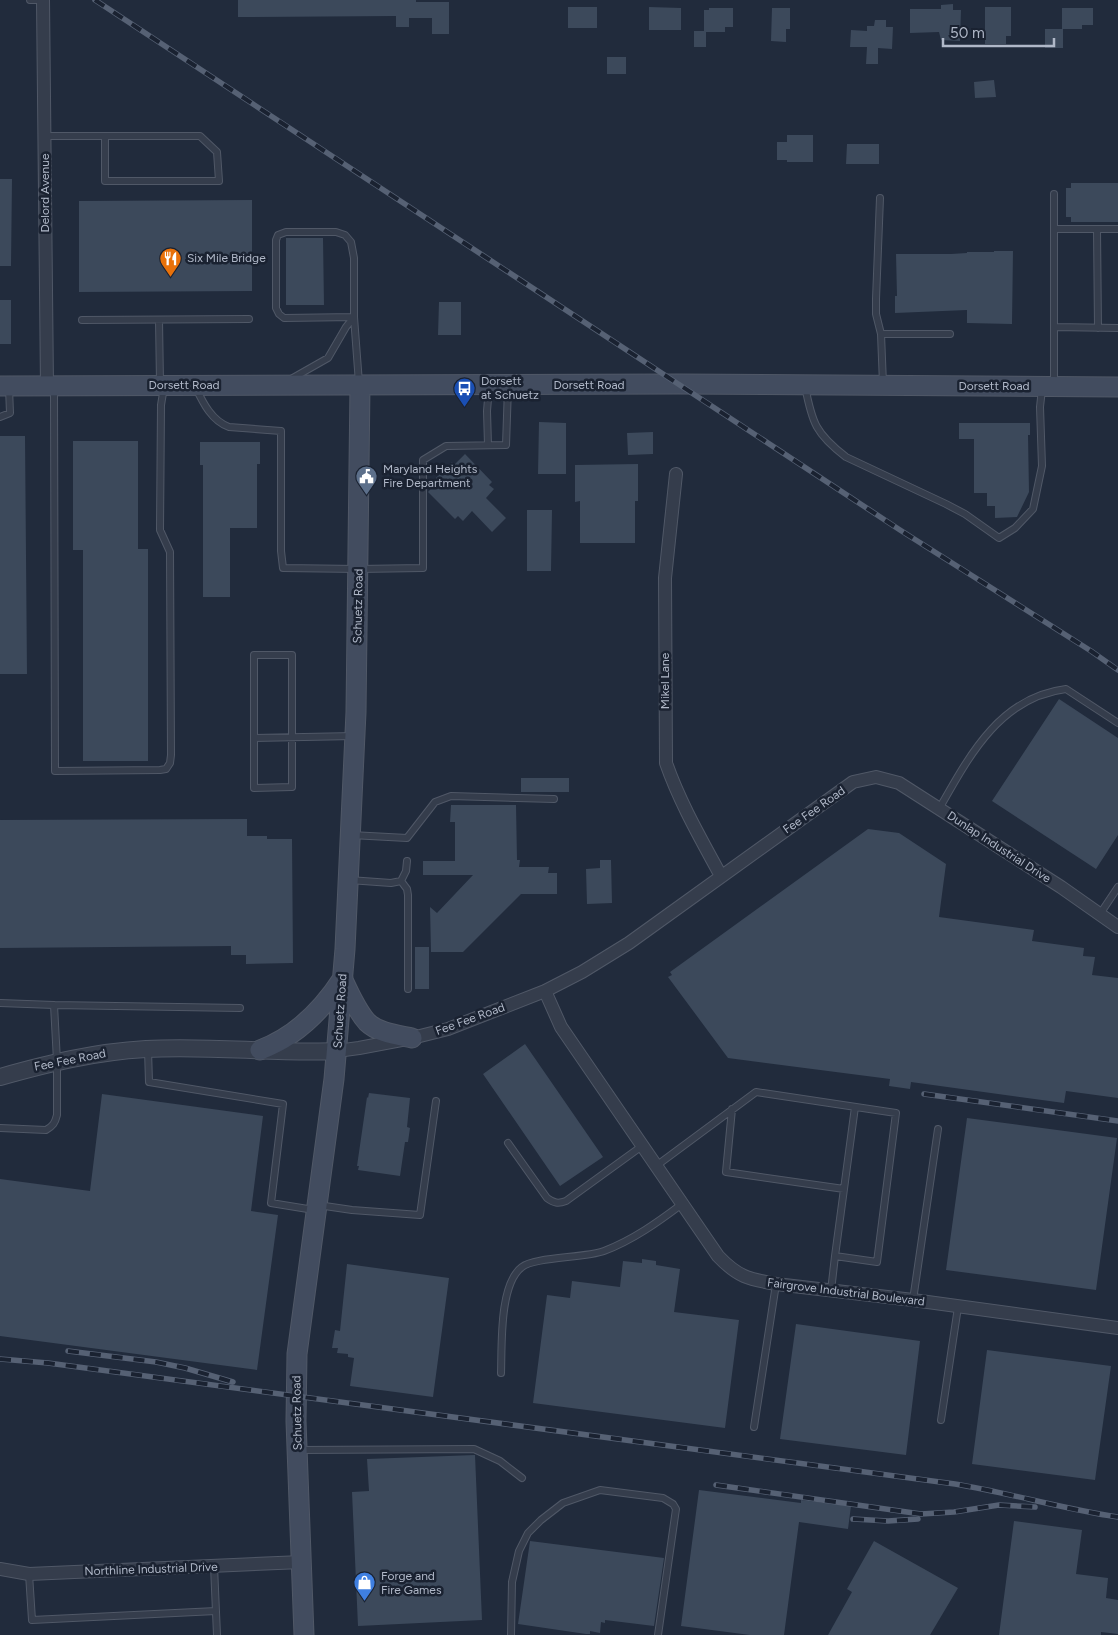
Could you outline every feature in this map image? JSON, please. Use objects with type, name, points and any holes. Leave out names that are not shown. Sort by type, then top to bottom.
[{"type":"main road","name":"Dorsett Road","points":[[4,386],[360,384],[1118,387]]},
{"type":"main road","name":"Schuetz Road","points":[[304,1635],[297,1354],[337,1050],[343,978],[355,736],[360,384]]},
{"type":"main road","points":[[343,978],[350,996],[368,1022],[388,1033],[412,1038]]},
{"type":"main road","points":[[260,1050],[273,1045],[302,1026],[336,989],[343,978]]},
{"type":"street","name":"Delord Avenue","points":[[43,0],[50,386]]},
{"type":"street","name":"Mikel Lane","points":[[676,474],[665,578],[666,763],[686,812],[722,876]]},
{"type":"street","name":"Fee Fee Road","points":[[0,1077],[57,1061],[96,1054],[148,1049],[204,1048],[312,1052],[359,1048],[448,1029],[545,992],[582,972],[630,943],[853,782],[876,777]]},
{"type":"street","name":"Dunlap Industrial Drive","points":[[876,777],[899,783],[1061,887],[1118,927]]},
{"type":"street","name":"Fairgrove Industrial Boulevard","points":[[545,992],[561,1027],[642,1146],[718,1256],[729,1268],[740,1275],[776,1284],[913,1300],[1118,1328]]},
{"type":"street","name":"Northline Industrial Drive","points":[[0,1568],[29,1574],[302,1562]]},
{"type":"lane","points":[[30,0],[43,0]]},
{"type":"lane","points":[[45,136],[105,136],[200,136],[217,152],[219,181],[105,181],[105,136]]},
{"type":"lane","points":[[805,385],[811,416],[823,438],[846,457],[965,514],[999,538],[1015,528],[1033,509],[1042,466],[1040,408],[1048,386],[1054,327],[1054,194]]},
{"type":"lane","points":[[880,198],[876,314],[881,334],[884,386]]},
{"type":"lane","points":[[1054,229],[1118,229]]},
{"type":"lane","points":[[1097,229],[1098,328]]},
{"type":"lane","points":[[354,317],[284,318],[279,314],[276,308],[276,240],[278,235],[286,232],[336,232],[345,235],[350,242],[354,258],[354,317],[360,384]]},
{"type":"lane","points":[[281,385],[328,358],[354,317]]},
{"type":"lane","points":[[82,320],[249,319]]},
{"type":"lane","points":[[50,386],[55,771],[166,769],[170,763],[170,552],[160,530],[160,405],[163,385],[159,320]]},
{"type":"lane","points":[[1054,327],[1118,328]]},
{"type":"lane","points":[[881,334],[950,334]]},
{"type":"lane","points":[[194,385],[205,408],[224,425],[282,431],[281,552],[283,568],[358,569],[423,568],[423,460],[446,446],[506,445],[508,386]]},
{"type":"lane","points":[[488,445],[486,411],[489,385]]},
{"type":"lane","points":[[0,417],[10,413],[4,386]]},
{"type":"lane","points":[[254,655],[292,655],[292,787],[254,788],[254,738],[254,655]]},
{"type":"lane","points":[[939,809],[966,761],[986,734],[1006,715],[1028,701],[1050,691],[1066,689],[1118,724]]},
{"type":"lane","points":[[254,738],[355,736]]},
{"type":"lane","points":[[350,835],[407,838],[435,802],[451,796],[554,799]]},
{"type":"lane","points":[[401,881],[406,871],[407,861]]},
{"type":"lane","points":[[348,880],[391,883],[401,881]]},
{"type":"lane","points":[[401,881],[407,888],[408,895],[408,989]]},
{"type":"lane","points":[[1100,914],[1118,887]]},
{"type":"lane","points":[[0,1003],[240,1008]]},
{"type":"lane","points":[[0,1128],[46,1130],[56,1122],[57,1061],[54,1005]]},
{"type":"lane","points":[[148,1049],[149,1082],[283,1104],[271,1203],[420,1216],[436,1101]]},
{"type":"lane","points":[[656,1166],[756,1092],[896,1113],[877,1262],[835,1256]]},
{"type":"lane","points":[[831,1291],[855,1107]]},
{"type":"lane","points":[[732,1109],[726,1172],[844,1189]]},
{"type":"lane","points":[[913,1300],[938,1129]]},
{"type":"lane","points":[[508,1143],[547,1198],[559,1204],[566,1201],[642,1146]]},
{"type":"lane","points":[[501,1373],[504,1307],[509,1284],[522,1266],[541,1261],[603,1252],[630,1239],[682,1204]]},
{"type":"lane","points":[[754,1428],[776,1284]]},
{"type":"lane","points":[[941,1420],[958,1307]]},
{"type":"lane","points":[[298,1450],[474,1449],[500,1461],[522,1478]]},
{"type":"lane","points":[[511,1635],[512,1582],[515,1562],[528,1533],[540,1520],[563,1503],[600,1490],[663,1498],[673,1504],[676,1509],[658,1635]]},
{"type":"lane","points":[[214,1566],[217,1635]]},
{"type":"lane","points":[[29,1574],[32,1620],[216,1611]]},
{"type":"building","points":[[238,0],[416,0],[416,2],[449,2],[449,34],[432,34],[432,18],[409,18],[409,27],[396,27],[396,16],[238,17]]},
{"type":"building","points":[[953,4],[953,10],[961,10],[960,41],[941,40],[939,32],[910,33],[910,9],[941,9],[941,5]]},
{"type":"building","points":[[568,7],[597,7],[597,28],[568,28]]},
{"type":"building","points":[[649,7],[681,8],[681,30],[649,30]]},
{"type":"building","points":[[985,7],[1011,7],[1011,36],[1006,36],[1006,44],[985,44]]},
{"type":"building","points":[[709,8],[733,8],[733,27],[725,27],[725,32],[706,32],[706,47],[694,47],[694,31],[704,31],[704,10],[709,10]]},
{"type":"building","points":[[772,8],[790,8],[790,29],[786,29],[786,42],[771,41]]},
{"type":"building","points":[[1062,8],[1093,8],[1093,25],[1082,25],[1082,29],[1062,29]]},
{"type":"building","points":[[875,20],[886,20],[886,27],[893,27],[892,49],[878,48],[878,64],[866,64],[867,47],[850,47],[851,30],[867,31],[867,26],[874,26]]},
{"type":"building","points":[[1045,29],[1063,29],[1063,48],[1045,48]]},
{"type":"building","points":[[607,57],[626,57],[626,74],[607,74]]},
{"type":"building","points":[[994,80],[996,97],[975,98],[974,82]]},
{"type":"building","points":[[787,135],[813,135],[813,162],[777,160],[777,142],[787,142]]},
{"type":"building","points":[[847,144],[879,144],[879,164],[846,164]]},
{"type":"building","points":[[0,179],[12,179],[11,266],[0,266]]},
{"type":"building","points":[[1071,183],[1118,183],[1118,222],[1071,222],[1071,217],[1066,217],[1066,188],[1071,188]]},
{"type":"building","points":[[252,200],[252,291],[79,292],[79,201]]},
{"type":"building","points":[[286,238],[323,238],[324,305],[286,305]]},
{"type":"building","points":[[1013,251],[1012,324],[967,323],[967,310],[895,313],[895,296],[897,296],[896,254],[951,254]]},
{"type":"building","points":[[0,300],[11,300],[11,344],[0,344]]},
{"type":"building","points":[[439,302],[461,302],[461,335],[438,335]]},
{"type":"building","points":[[539,422],[566,423],[566,474],[538,474]]},
{"type":"building","points":[[959,423],[1030,423],[1030,435],[1028,435],[1029,492],[1017,517],[995,518],[995,506],[987,506],[987,493],[974,493],[974,439],[959,439]]},
{"type":"building","points":[[653,432],[653,454],[628,455],[627,433]]},
{"type":"building","points":[[0,436],[25,436],[27,674],[0,674]]},
{"type":"building","points":[[73,441],[138,441],[138,549],[148,549],[148,761],[83,761],[83,550],[73,550]]},
{"type":"building","points":[[200,442],[260,442],[260,464],[257,464],[257,528],[230,528],[230,597],[203,597],[203,465],[200,465]]},
{"type":"building","points":[[465,454],[492,482],[489,485],[494,489],[486,498],[506,518],[492,532],[472,511],[463,521],[458,516],[455,519],[428,492],[438,481],[436,478],[452,462],[454,465]]},
{"type":"building","points":[[638,464],[638,501],[635,501],[635,543],[580,543],[580,501],[575,502],[575,465]]},
{"type":"building","points":[[527,510],[552,510],[551,571],[527,571]]},
{"type":"building","points":[[1059,699],[1118,738],[1118,835],[1096,869],[992,801]]},
{"type":"building","points":[[521,778],[569,778],[569,792],[521,792]]},
{"type":"building","points":[[451,805],[516,805],[517,860],[520,860],[519,867],[549,867],[548,873],[557,873],[557,894],[521,894],[463,952],[431,952],[430,907],[437,913],[473,875],[423,875],[423,861],[455,861],[455,822],[450,822]]},
{"type":"building","points":[[247,819],[247,836],[267,836],[267,839],[292,839],[293,963],[246,964],[246,955],[231,955],[231,946],[0,948],[0,820]]},
{"type":"building","points":[[868,829],[899,833],[946,864],[939,917],[1034,930],[1032,941],[1084,948],[1083,956],[1095,957],[1092,975],[1118,978],[1118,1098],[1066,1091],[1064,1103],[911,1082],[910,1089],[889,1086],[890,1079],[728,1058],[668,977],[672,975],[670,972]]},
{"type":"building","points":[[600,860],[611,860],[612,903],[587,904],[586,869],[600,868]]},
{"type":"building","points":[[415,947],[429,947],[429,989],[415,989]]},
{"type":"building","points":[[525,1044],[603,1157],[560,1186],[483,1074]]},
{"type":"building","points":[[369,1093],[410,1098],[407,1127],[410,1128],[408,1142],[405,1142],[400,1176],[358,1170],[359,1166],[357,1166]]},
{"type":"building","points":[[102,1094],[263,1116],[251,1211],[278,1215],[257,1370],[0,1336],[0,1179],[90,1191]]},
{"type":"building","points":[[967,1118],[1117,1138],[1096,1290],[946,1270]]},
{"type":"building","points":[[642,1259],[656,1261],[656,1265],[680,1269],[674,1312],[739,1320],[725,1428],[533,1403],[547,1295],[570,1298],[572,1281],[620,1287],[623,1261],[642,1263]]},
{"type":"building","points":[[347,1264],[449,1278],[433,1397],[350,1386],[354,1358],[348,1357],[348,1354],[337,1353],[338,1348],[332,1348],[335,1330],[340,1331]]},
{"type":"building","points":[[796,1324],[920,1341],[906,1455],[780,1439]]},
{"type":"building","points":[[987,1350],[1111,1366],[1095,1480],[972,1464]]},
{"type":"building","points":[[475,1455],[482,1620],[358,1626],[352,1492],[369,1491],[367,1459]]},
{"type":"building","points":[[699,1490],[801,1503],[801,1500],[851,1506],[848,1529],[799,1522],[784,1635],[750,1635],[681,1626]]},
{"type":"building","points":[[1014,1521],[1082,1530],[1076,1574],[1108,1578],[1106,1598],[1118,1600],[1118,1634],[1101,1632],[1101,1635],[999,1635]]},
{"type":"building","points":[[530,1541],[664,1558],[654,1626],[605,1620],[605,1623],[601,1622],[600,1633],[590,1631],[590,1634],[586,1634],[518,1624]]},
{"type":"building","points":[[874,1541],[958,1588],[930,1635],[828,1635],[852,1592],[847,1589]]},
{"type":"railway","points":[[95,0],[900,530],[1118,670]]},
{"type":"railway","points":[[924,1094],[1118,1121]]},
{"type":"railway","points":[[68,1351],[156,1362],[233,1382]]},
{"type":"railway","points":[[0,1359],[48,1363],[955,1484],[1118,1517]]},
{"type":"railway","points":[[716,1485],[921,1514],[954,1512],[999,1505],[1035,1507]]},
{"type":"railway","points":[[853,1519],[888,1521],[918,1519]]},
{"type":"place","name":"Six Mile Bridge","points":[[171,277]]},
{"type":"place","name":"Dorsett at Schuetz","points":[[465,407]]},
{"type":"place","name":"Maryland Heights Fire Department","points":[[367,495]]},
{"type":"place","name":"Forge and Fire Games","points":[[365,1602]]}]
